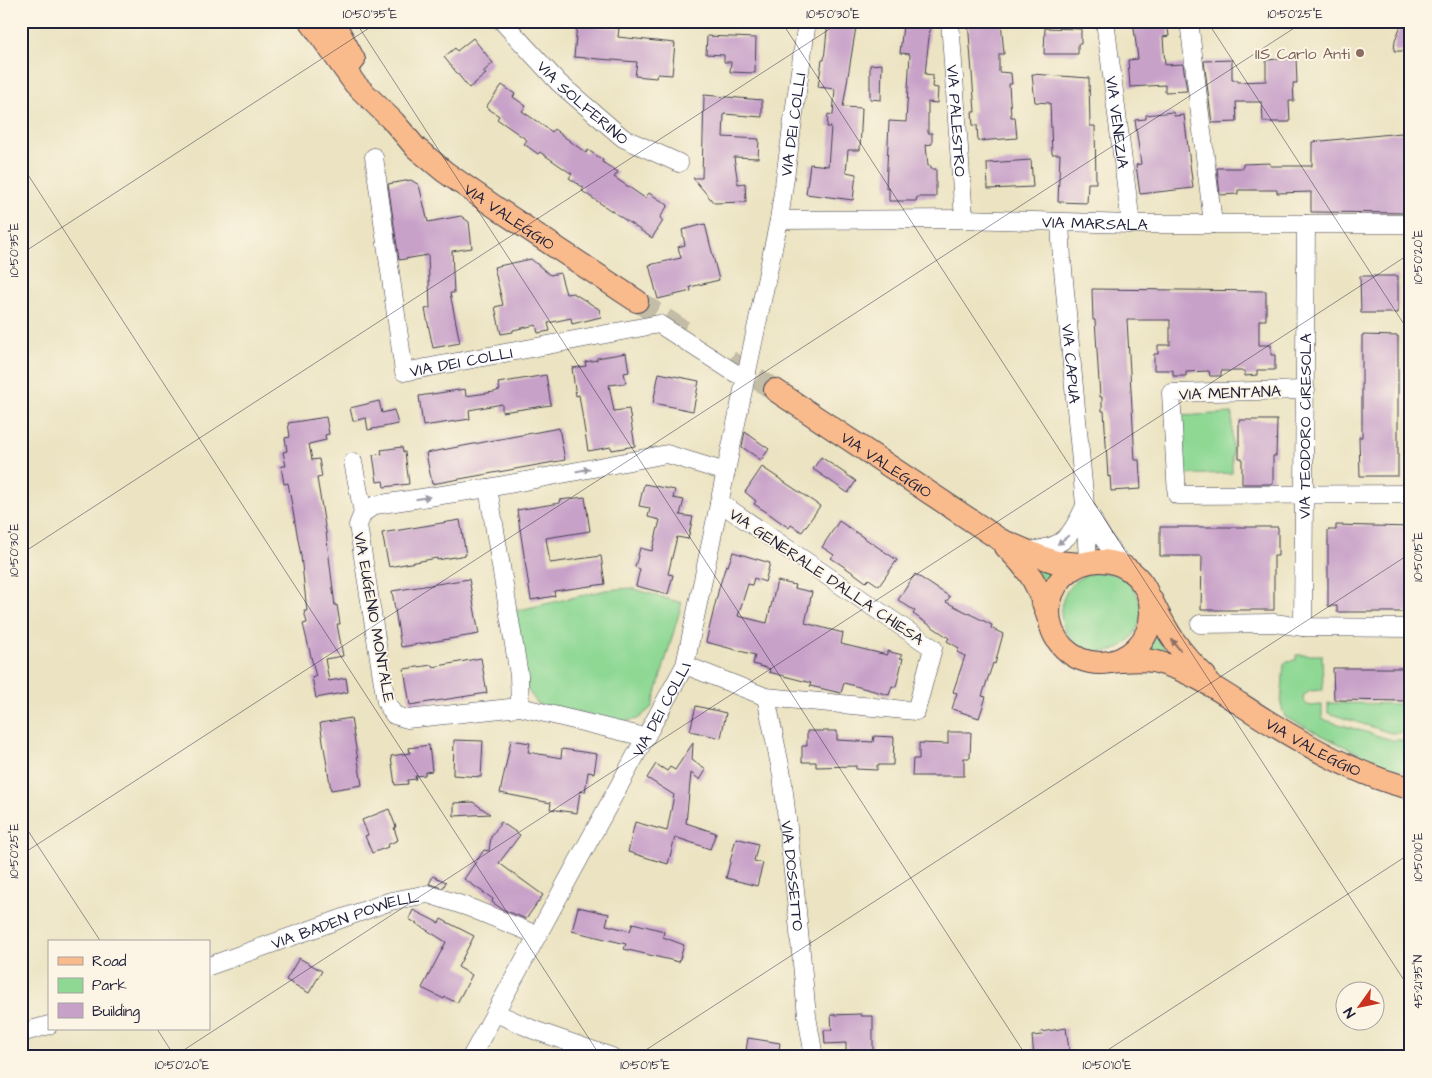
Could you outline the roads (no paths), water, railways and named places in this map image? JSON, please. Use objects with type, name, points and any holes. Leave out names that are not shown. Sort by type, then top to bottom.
[{"type":"main road","name":"VIA VALEGGIO","points":[[310,21],[355,84],[394,122],[416,148],[445,172],[501,211],[637,301]]},
{"type":"main road","name":"VIA VALEGGIO","points":[[333,21],[363,76],[394,122]]},
{"type":"main road","name":"VIA VALEGGIO","points":[[775,390],[998,539],[1024,551],[1056,562],[1085,563]]},
{"type":"main road","name":"VIA VALEGGIO","points":[[998,539],[1024,565],[1036,582],[1050,620]]},
{"type":"main road","points":[[1101,561],[1125,567],[1140,579],[1151,602],[1151,618],[1147,633],[1138,646],[1126,657],[1111,662],[1095,663],[1079,659],[1065,649],[1055,636],[1050,620],[1049,606],[1056,587],[1070,571],[1085,563],[1101,561]]},
{"type":"main road","name":"VIA VALEGGIO","points":[[1145,587],[1175,644],[1223,692]]},
{"type":"main road","name":"VIA VALEGGIO","points":[[1111,662],[1142,660],[1178,669],[1223,692],[1267,721],[1327,754],[1365,773],[1411,788]]},
{"type":"street","name":"VIA SOLFERINO","points":[[502,21],[558,83],[623,138],[679,162]]},
{"type":"street","name":"VIA DEI COLLI","points":[[471,1057],[685,665],[779,220],[807,21]]},
{"type":"street","name":"VIA PALESTRO","points":[[950,21],[964,219]]},
{"type":"street","name":"VIA VENEZIA","points":[[1105,21],[1131,224]]},
{"type":"street","points":[[1189,21],[1213,224]]},
{"type":"street","name":"VIA DEI COLLI","points":[[374,157],[404,372],[659,324],[734,373],[746,375]]},
{"type":"street","name":"VIA MARSALA","points":[[779,220],[964,219],[1131,224],[1411,224]]},
{"type":"street","name":"VIA CAPUA","points":[[1060,223],[1086,505],[1085,563]]},
{"type":"street","name":"VIA TEODORO CIRESOLA","points":[[1303,627],[1306,224]]},
{"type":"street","name":"VIA MENTANA","points":[[1304,496],[1177,495],[1171,393],[1306,390]]},
{"type":"street","points":[[369,509],[667,454],[726,472]]},
{"type":"street","name":"VIA EUGENIO MONTALE","points":[[353,462],[369,509],[358,525],[386,702],[394,714],[407,720],[520,707],[645,737]]},
{"type":"street","points":[[488,488],[518,675],[520,707]]},
{"type":"street","points":[[1304,496],[1411,494]]},
{"type":"street","name":"VIA GENERALE DALLA CHIESA","points":[[685,665],[766,697],[916,711],[933,648],[719,502]]},
{"type":"street","points":[[1024,551],[1038,550],[1056,545],[1066,539],[1074,530],[1086,505]]},
{"type":"street","name":"VIA CAPUA","points":[[1086,505],[1094,525],[1108,548],[1125,567]]},
{"type":"street","points":[[1200,624],[1274,623],[1303,627],[1411,628]]},
{"type":"street","name":"VIA DOSSETTO","points":[[766,697],[782,775],[807,1016],[814,1057]]},
{"type":"street","name":"VIA BADEN POWELL","points":[[210,966],[391,902],[428,894],[468,907],[537,935]]},
{"type":"street","points":[[496,1013],[534,1030],[612,1057]]},
{"type":"street","points":[[21,1033],[48,1024]]},
{"type":"tunnel","points":[[637,301],[686,333]]},
{"type":"tunnel","points":[[729,361],[775,390]]},
{"type":"place","name":"IIS Carlo Anti","points":[[1360,53]]}]
